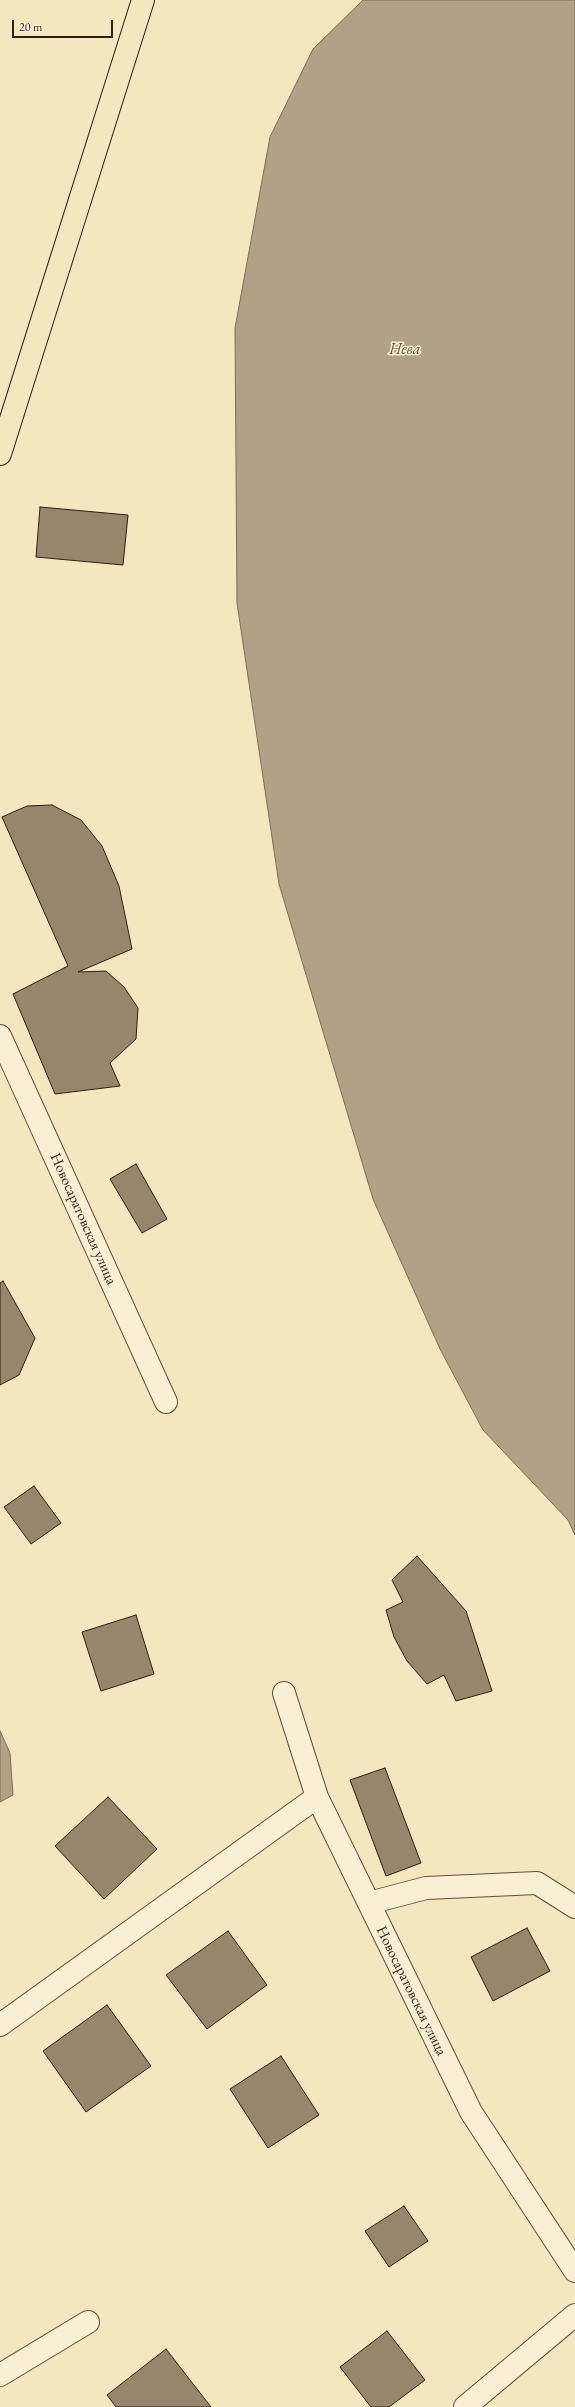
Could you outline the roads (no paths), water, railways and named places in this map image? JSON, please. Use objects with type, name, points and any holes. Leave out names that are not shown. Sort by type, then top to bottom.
[{"type":"main road","points":[[0,454],[142,0]]},
{"type":"street","name":"Новосаратовская улица","points":[[0,1036],[166,1402]]},
{"type":"street","name":"Новосаратовская улица","points":[[284,1692],[317,1797],[470,2112],[575,2271]]},
{"type":"street","points":[[0,2025],[317,1797]]},
{"type":"street","points":[[369,1903],[426,1888],[537,1883],[575,1907]]},
{"type":"street","points":[[465,2407],[575,2315]]},
{"type":"street","points":[[0,2375],[88,2322]]},
{"type":"water","name":"Нева","points":[[363,0],[575,0],[575,1535],[568,1520],[483,1430],[440,1349],[373,1199],[279,884],[237,603],[235,328],[270,137],[313,49]]},
{"type":"water","points":[[0,1731],[10,1753],[13,1795],[0,1802]]}]
